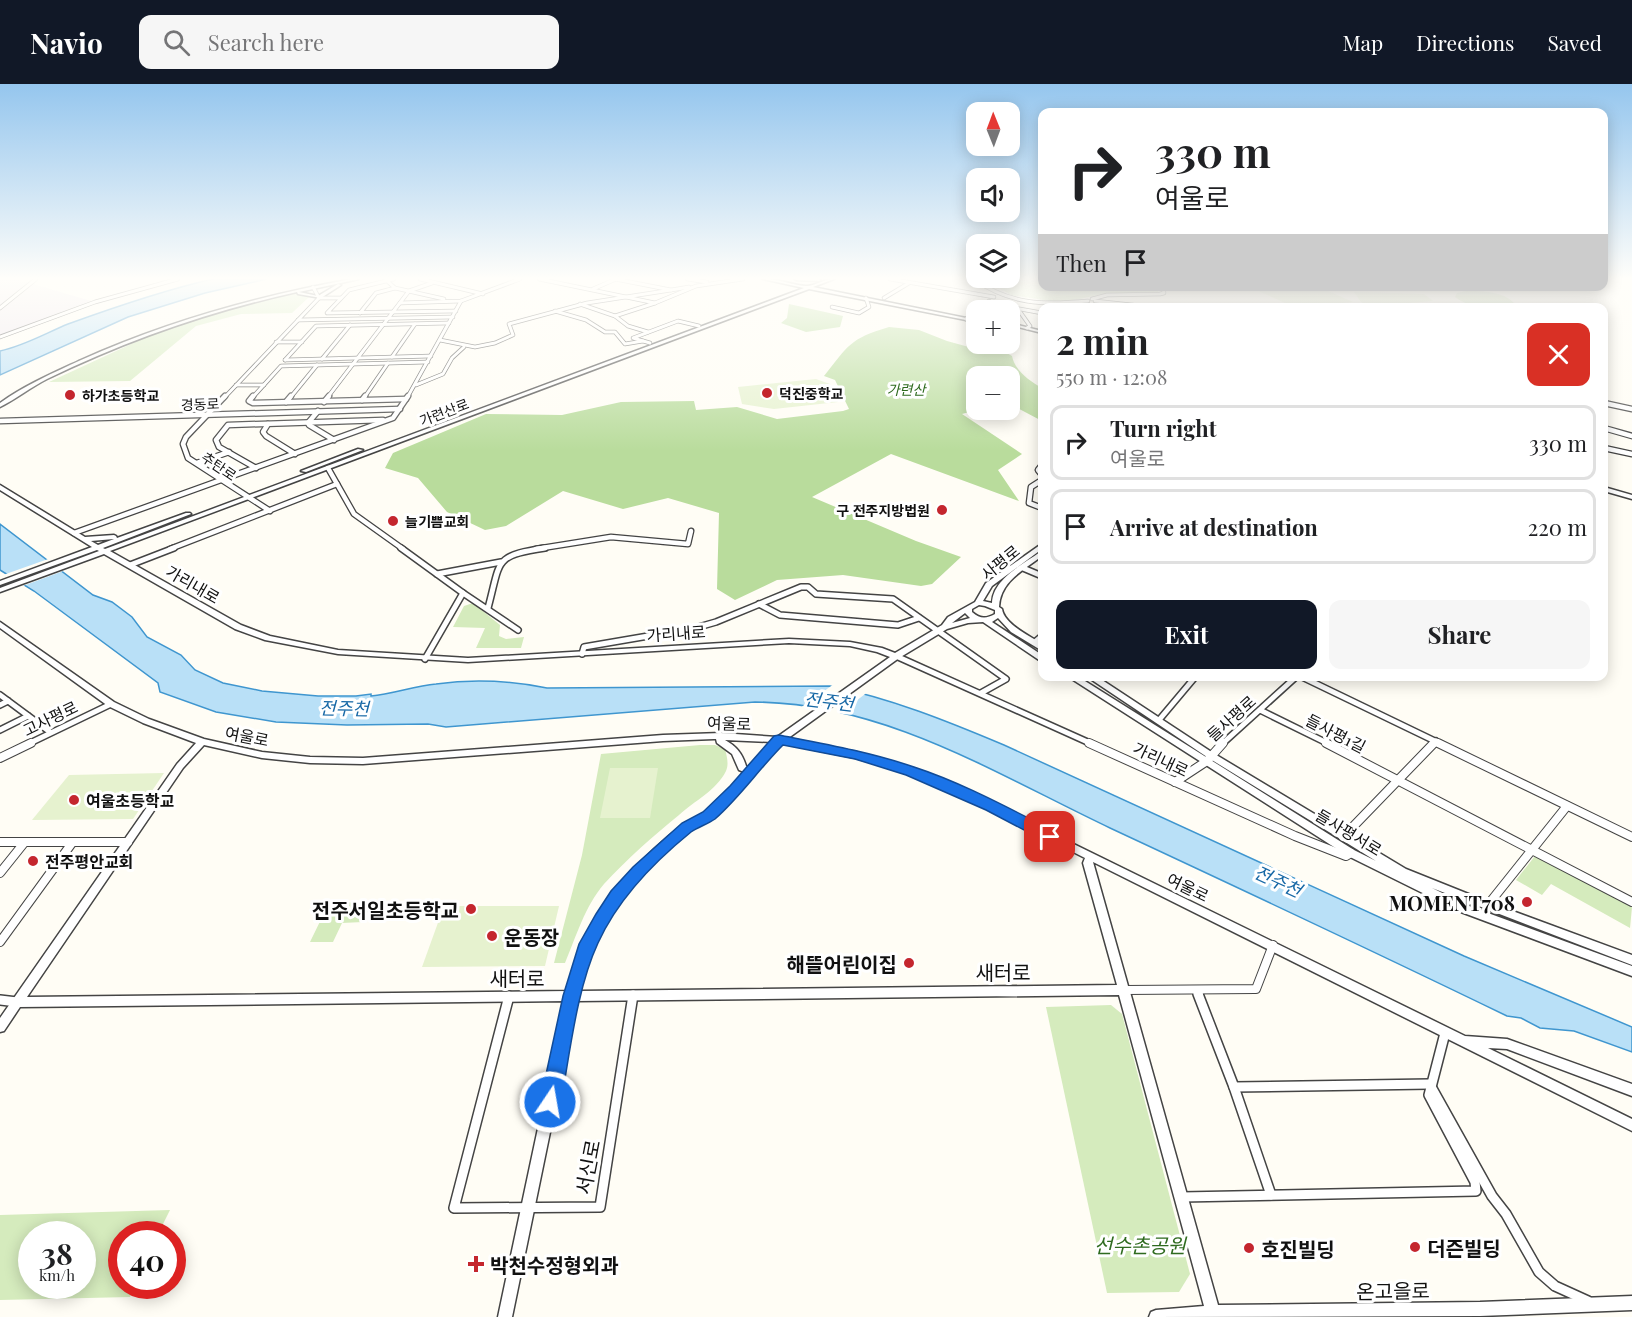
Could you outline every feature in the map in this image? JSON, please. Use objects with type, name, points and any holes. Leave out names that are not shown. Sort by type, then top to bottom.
[{"type":"street","points":[[0,405],[45,378],[139,337]]},
{"type":"street","name":"추탄로","points":[[270,511],[188,458],[183,444],[186,437],[281,337]]},
{"type":"street","points":[[307,337],[285,360],[431,356]]},
{"type":"street","points":[[322,359],[340,337]]},
{"type":"street","points":[[308,423],[373,337]]},
{"type":"street","points":[[392,357],[406,337]]},
{"type":"street","points":[[74,532],[389,420],[400,409],[442,337]]},
{"type":"street","points":[[440,340],[452,341],[464,347],[495,344],[510,337]]},
{"type":"street","points":[[619,337],[625,344],[643,341]]},
{"type":"street","points":[[637,337],[633,338],[650,343]]},
{"type":"street","name":"가련산로","points":[[100,549],[129,542],[245,495],[669,337]]},
{"type":"street","name":"가련산로","points":[[83,556],[135,533],[328,468],[675,337]]},
{"type":"street","points":[[275,342],[302,342]]},
{"type":"street","points":[[415,385],[447,370],[452,358],[464,347]]},
{"type":"street","points":[[406,399],[253,403],[249,401],[281,366],[428,362]]},
{"type":"street","points":[[362,400],[388,363]]},
{"type":"street","points":[[286,402],[317,365]]},
{"type":"street","points":[[236,385],[264,385]]},
{"type":"street","points":[[1608,404],[1632,409]]},
{"type":"street","name":"경동로","points":[[0,421],[400,409]]},
{"type":"street","points":[[256,468],[219,447],[216,440],[228,424],[389,420]]},
{"type":"street","points":[[308,423],[334,440]]},
{"type":"street","points":[[268,424],[263,432],[266,436],[295,454]]},
{"type":"street","points":[[1608,429],[1632,436]]},
{"type":"street","points":[[1608,449],[1632,454]]},
{"type":"street","points":[[196,463],[229,452]]},
{"type":"street","points":[[328,468],[354,514],[518,630]]},
{"type":"street","points":[[1038,483],[1031,487],[1029,503],[1038,506]]},
{"type":"street","points":[[130,565],[337,484]]},
{"type":"street","points":[[1608,485],[1632,492]]},
{"type":"street","name":"가리내로","points":[[0,487],[100,549],[238,627],[268,638],[338,652],[468,660],[789,641],[850,645],[879,650],[981,693],[1295,836],[1346,856],[1351,853]]},
{"type":"street","points":[[1608,490],[1632,497]]},
{"type":"street","points":[[437,574],[501,562],[514,553],[528,549],[593,538],[639,538],[688,544],[691,531]]},
{"type":"street","points":[[84,539],[135,533]]},
{"type":"street","points":[[116,558],[122,547],[129,542]]},
{"type":"street","name":"사평로","points":[[779,740],[884,664],[941,630],[951,619],[978,603],[989,585],[1038,549]]},
{"type":"street","points":[[0,583],[83,556]]},
{"type":"street","points":[[0,590],[83,556]]},
{"type":"street","name":"사평로","points":[[997,611],[996,593],[1005,581],[1038,556]]},
{"type":"street","points":[[488,608],[501,562]]},
{"type":"street","points":[[1023,568],[1038,574]]},
{"type":"street","points":[[582,654],[584,646],[695,628],[801,587],[808,587],[816,594],[893,599],[919,618],[941,630],[1006,680],[981,693]]},
{"type":"street","points":[[425,659],[463,593]]},
{"type":"street","name":"사평로","points":[[978,603],[997,611],[1023,635],[1038,644]]},
{"type":"street","points":[[759,604],[780,615],[898,625],[919,618]]},
{"type":"street","points":[[968,608],[970,616],[976,620]]},
{"type":"street","points":[[941,630],[969,619],[986,621],[994,619],[997,611]]},
{"type":"street","points":[[986,621],[1038,655]]},
{"type":"street","name":"여울로","points":[[0,624],[111,704],[146,721],[202,742],[262,755],[334,761],[390,760],[663,738],[721,736],[779,740],[856,755],[911,771],[991,807],[1273,945],[1632,1125]]},
{"type":"street","name":"들사평서로","points":[[1079,681],[1402,872],[1487,906]]},
{"type":"street","name":"들사평서로","points":[[1098,681],[1159,720],[1208,758],[1351,853],[1465,909],[1632,971]]},
{"type":"street","points":[[1159,720],[1192,681]]},
{"type":"street","name":"들사평로","points":[[1175,782],[1208,758],[1292,681]]},
{"type":"street","points":[[1309,681],[1632,837]]},
{"type":"street","points":[[0,695],[50,732]]},
{"type":"street","points":[[0,705],[8,701]]},
{"type":"street","name":"고사평로","points":[[0,758],[111,704]]},
{"type":"street","name":"들사평1길","points":[[1260,710],[1399,779],[1632,902]]},
{"type":"street","points":[[0,730],[28,716]]},
{"type":"street","points":[[721,736],[720,741],[735,750],[739,756],[742,768],[750,771]]},
{"type":"street","points":[[505,1317],[572,996],[588,944],[617,896],[662,849],[687,827],[708,816],[735,790],[779,740]]},
{"type":"street","points":[[1343,837],[1436,741]]},
{"type":"street","name":"여울로","points":[[129,842],[180,766],[202,742]]},
{"type":"street","points":[[1567,806],[1487,906],[1632,960]]},
{"type":"street","points":[[0,842],[129,842]]},
{"type":"street","points":[[0,1027],[129,842]]},
{"type":"street","points":[[0,873],[24,843]]},
{"type":"street","points":[[0,942],[72,843]]},
{"type":"street","points":[[1090,856],[1088,863],[1213,1312]]},
{"type":"street","name":"새터로","points":[[0,1000],[17,1002],[1256,989],[1273,945]]},
{"type":"street","points":[[1197,991],[1234,1087],[1271,1195]]},
{"type":"street","name":"서신로","points":[[529,1208],[600,1207],[633,995]]},
{"type":"street","points":[[509,996],[454,1208],[529,1208]]},
{"type":"street","points":[[1182,1197],[1476,1191],[1475,1182],[1429,1095],[1445,1033]]},
{"type":"street","points":[[1461,1041],[1507,1044],[1632,1090]]},
{"type":"street","points":[[1234,1087],[1430,1084]]},
{"type":"street","points":[[1430,1084],[1492,1196],[1505,1209],[1540,1273],[1562,1291],[1600,1305]]},
{"type":"street","name":"온고을로","points":[[1156,1317],[1213,1312],[1480,1309],[1632,1303]]},
{"type":"green space","points":[[147,337],[183,337],[130,381],[49,382]]},
{"type":"green space","name":"가련산","points":[[863,337],[936,337],[966,346],[966,354],[1008,354],[1017,366],[966,366],[966,413],[962,414],[966,417],[966,420],[971,420],[1022,454],[998,470],[1019,501],[891,454],[812,497],[916,541],[961,557],[932,584],[921,586],[843,575],[777,580],[735,600],[717,589],[719,513],[668,498],[623,509],[563,491],[506,526],[485,530],[447,512],[418,478],[385,468],[393,453],[486,414],[562,415],[621,402],[694,401],[696,410],[737,407],[777,419],[843,411],[849,409],[835,380],[824,376],[851,344]]},
{"type":"green space","name":"가련산","points":[[1020,371],[1038,385],[1038,419],[1020,409]]},
{"type":"green space","points":[[816,379],[830,384],[838,402],[774,409],[742,404],[738,387]]},
{"type":"green space","points":[[473,603],[500,625],[499,636],[506,639],[524,637],[521,648],[476,648],[485,628],[453,627],[464,606]]},
{"type":"green space","points":[[715,745],[725,749],[727,766],[722,778],[711,790],[640,848],[604,884],[586,912],[565,963],[554,963],[582,855],[601,754]]},
{"type":"green space","points":[[610,768],[658,768],[650,818],[600,818]]},
{"type":"green space","points":[[164,773],[133,819],[32,820],[69,775]]},
{"type":"green space","points":[[1535,856],[1632,907],[1630,928],[1551,884],[1542,895],[1516,880]]},
{"type":"green space","points":[[372,902],[363,922],[342,923],[333,942],[310,942],[329,903]]},
{"type":"green space","name":"운동장","points":[[444,906],[559,906],[545,966],[422,967]]},
{"type":"green space","name":"선수촌공원","points":[[1111,1005],[1122,1014],[1190,1274],[1179,1292],[1107,1293],[1046,1007]]},
{"type":"green space","points":[[170,1210],[164,1221],[108,1221],[108,1298],[96,1298],[96,1221],[18,1221],[18,1299],[43,1299],[0,1300],[0,1215]]},
{"type":"water","points":[[40,337],[85,337],[0,375],[0,351]]},
{"type":"water","name":"전주천","points":[[0,524],[93,595],[112,602],[132,617],[147,637],[181,655],[195,670],[223,683],[262,691],[318,696],[371,694],[371,696],[428,685],[478,681],[506,682],[547,688],[830,686],[896,704],[1004,745],[1464,956],[1632,1027],[1632,1052],[1574,1031],[1540,1028],[1521,1018],[1507,1016],[982,765],[894,728],[849,715],[803,705],[755,702],[446,727],[428,724],[347,725],[276,722],[216,712],[160,692],[158,683],[34,591],[0,570]]},
{"type":"pier","points":[[51,558],[66,570],[20,587],[3,575]]},
{"type":"pier","points":[[834,684],[869,691],[838,715],[800,708]]},
{"type":"place","name":"덕진중학교","points":[[767,393]]},
{"type":"place","name":"하가초등학교","points":[[70,395]]},
{"type":"place","name":"구 전주지방법원","points":[[942,510]]},
{"type":"place","name":"늘기쁨교회","points":[[393,521]]},
{"type":"place","name":"여울초등학교","points":[[74,800]]},
{"type":"place","name":"전주평안교회","points":[[33,861]]},
{"type":"place","name":"MOMENT708","points":[[1527,902]]},
{"type":"place","name":"전주서일초등학교","points":[[471,909]]},
{"type":"place","name":"운동장","points":[[492,936]]},
{"type":"place","name":"해뜰어린이집","points":[[909,963]]},
{"type":"place","name":"더즌빌딩","points":[[1415,1247]]},
{"type":"place","name":"호진빌딩","points":[[1249,1248]]},
{"type":"place","name":"박천수정형외과","points":[[476,1264]]},
{"type":"route","points":[[550,1102],[572,996],[588,944],[602,919],[617,896],[639,871],[687,827],[708,816],[735,790],[779,740],[856,755],[911,771],[949,787],[1050,837]]}]
